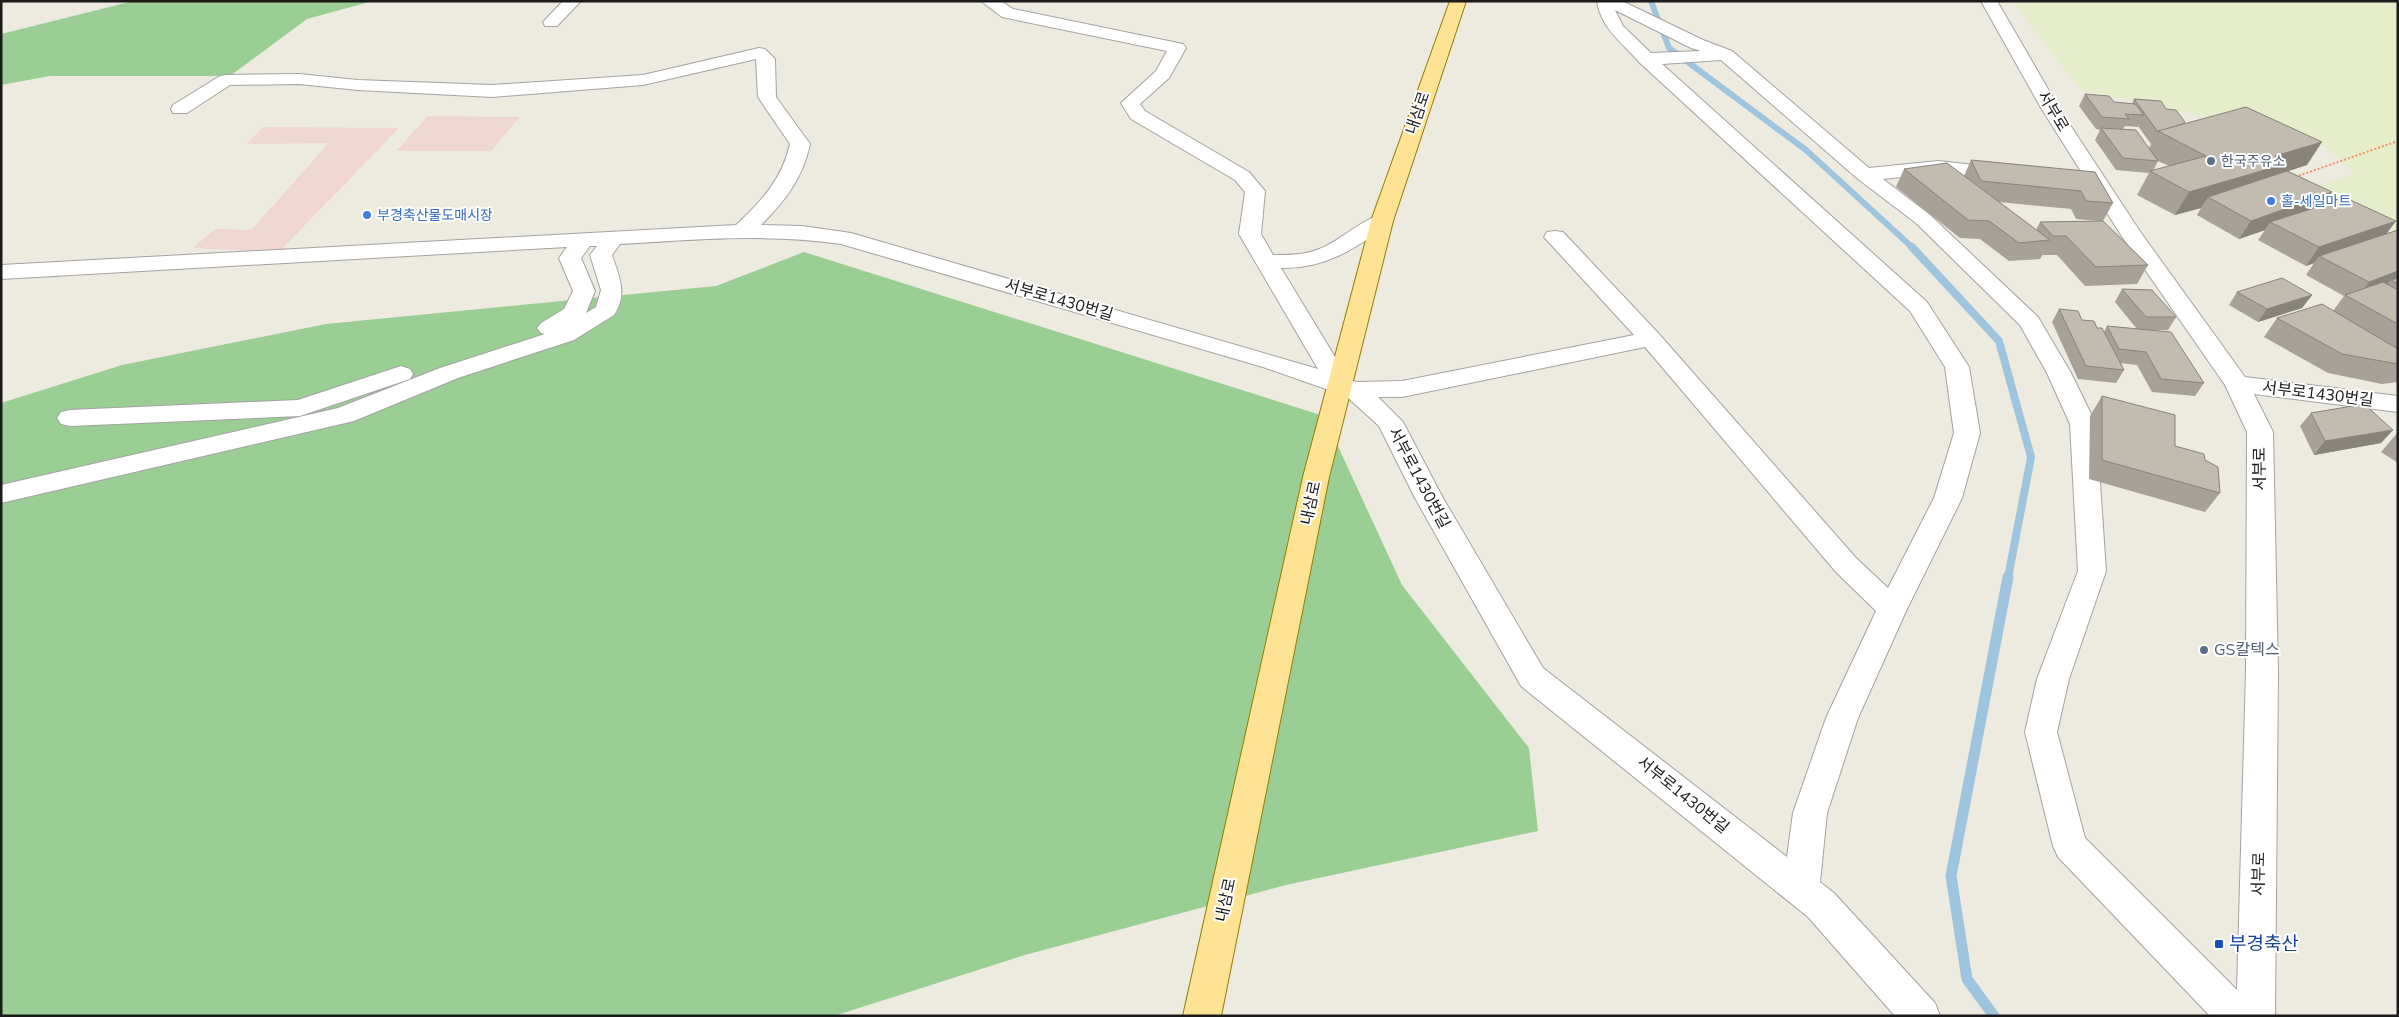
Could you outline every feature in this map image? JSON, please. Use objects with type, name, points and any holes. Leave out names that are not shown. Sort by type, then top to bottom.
[{"type":"main road","name":"내삼로","points":[[1202,1016],[1316,477],[1348,387],[1382,219],[1458,1]]},
{"type":"street","points":[[551,22],[573,1]]},
{"type":"street","points":[[989,1],[1008,13],[1177,48],[1163,74],[1130,103],[1138,115],[1242,176],[1255,191],[1250,234],[1266,262],[1348,387],[1402,389],[1651,339]]},
{"type":"street","points":[[1801,889],[1810,812],[1842,718],[1892,609],[1948,498],[1967,433],[1957,367],[1919,307],[1646,59],[1617,30],[1606,11],[1607,1],[1712,52],[1865,176],[1924,219],[2030,322],[2059,373],[2083,424],[2092,571],[2053,679],[2041,732],[2070,846],[2237,1016]]},
{"type":"street","name":"서부로","points":[[1989,1],[2050,108],[2086,178],[2132,235],[2237,384],[2260,432],[2262,671],[2256,1016]]},
{"type":"street","points":[[1646,59],[1712,52]]},
{"type":"street","points":[[180,109],[226,80],[299,79],[358,85],[492,91],[643,80],[759,53],[766,59],[767,97],[800,144],[797,163],[776,198],[742,231]]},
{"type":"street","points":[[1865,176],[1938,167],[2027,174]]},
{"type":"street","points":[[1266,262],[1295,263],[1315,260],[1350,244],[1382,219]]},
{"type":"street","name":"서부로1430번길","points":[[1,272],[742,231],[802,232],[843,238],[1272,362],[1348,387],[1390,422],[1429,498],[1532,677],[1821,905],[1921,1016]]},
{"type":"street","points":[[1555,237],[1651,339],[1846,565],[1892,609]]},
{"type":"street","points":[[1,494],[345,415],[448,373],[566,335],[606,310],[612,290],[601,255],[614,238]]},
{"type":"street","points":[[70,418],[300,408],[481,347],[546,330],[574,314],[578,306],[584,290],[570,258],[583,240]]},
{"type":"street","name":"서부로1430번길","points":[[2237,384],[2398,404]]},
{"type":"path","points":[[2291,179],[2398,141]]},
{"type":"shaded area","points":[[428,116],[520,117],[491,151],[396,151]]},
{"type":"shaded area","points":[[263,127],[399,128],[279,252],[193,248],[215,229],[251,230],[329,143],[246,144]]},
{"type":"green space","points":[[133,1],[373,1],[307,19],[230,76],[50,76],[1,85],[1,34]]},
{"type":"green space","points":[[2012,1],[2398,1],[2398,233],[2309,190],[2355,172],[2316,141],[2081,90]]},
{"type":"green space","points":[[804,252],[1324,416],[1402,585],[1529,748],[1538,831],[1286,885],[1025,955],[834,1016],[1,1016],[1,403],[122,365],[326,324],[716,286]]},
{"type":"building","points":[[2085,94],[2109,96],[2114,102],[2135,104],[2144,115],[2125,114],[2129,119],[2102,117]]},
{"type":"building","points":[[2134,99],[2161,101],[2166,109],[2176,110],[2185,122],[2158,132]]},
{"type":"building","points":[[2246,107],[2322,142],[2275,156],[2289,163],[2189,192],[2150,171],[2206,156],[2158,131]]},
{"type":"building","points":[[2101,128],[2136,130],[2158,161],[2123,158]]},
{"type":"building","points":[[1971,160],[2095,172],[2113,203],[2086,201],[2081,191],[1981,181]]},
{"type":"building","points":[[1947,163],[2050,240],[2019,243],[1989,221],[1968,220],[1904,169]]},
{"type":"building","points":[[2287,171],[2332,192],[2251,221],[2208,197]]},
{"type":"building","points":[[2346,198],[2396,221],[2319,247],[2270,222]]},
{"type":"building","points":[[2103,221],[2148,265],[2096,267],[2066,236],[2053,236],[2040,222]]},
{"type":"building","points":[[2398,230],[2398,271],[2369,282],[2319,256]]},
{"type":"building","points":[[2282,278],[2312,295],[2267,309],[2237,292]]},
{"type":"building","points":[[2398,278],[2398,284],[2391,280]]},
{"type":"building","points":[[2383,282],[2398,290],[2398,324],[2345,295]]},
{"type":"building","points":[[2122,289],[2152,290],[2176,317],[2146,317]]},
{"type":"building","points":[[2322,304],[2398,349],[2398,364],[2342,354],[2277,318]]},
{"type":"building","points":[[2059,309],[2078,311],[2082,320],[2094,321],[2097,328],[2102,328],[2124,370],[2086,366]]},
{"type":"building","points":[[2107,326],[2171,332],[2204,383],[2161,379],[2146,352],[2119,349]]},
{"type":"building","points":[[2102,396],[2175,415],[2175,446],[2204,454],[2205,460],[2218,467],[2220,493],[2102,460]]},
{"type":"building","points":[[2364,404],[2393,430],[2325,441],[2311,413]]},
{"type":"waterway","points":[[1651,1],[1669,48],[1806,150],[1913,248]]},
{"type":"waterway","points":[[1913,248],[1999,341],[2031,457],[2008,578]]},
{"type":"waterway","points":[[1994,1016],[1967,979],[1951,876],[2008,577]]},
{"type":"place","name":"한국주유소","points":[[2211,161]]},
{"type":"place","name":"홀-세일마트","points":[[2271,201]]},
{"type":"place","name":"부경축산물도매시장","points":[[367,215]]},
{"type":"place","name":"GS칼텍스","points":[[2204,650]]},
{"type":"place","name":"부경축산","points":[[2219,944]]}]
